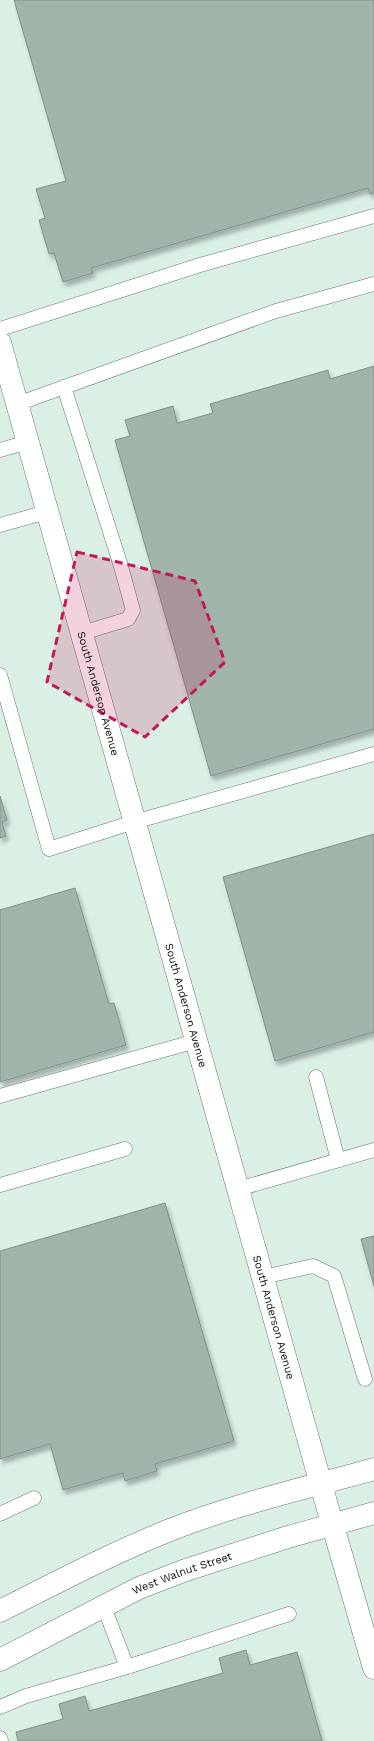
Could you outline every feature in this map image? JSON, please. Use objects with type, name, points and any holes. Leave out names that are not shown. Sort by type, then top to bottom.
[{"type":"street","name":"South Anderson Avenue","points":[[0,343],[320,1483],[374,1668]]},
{"type":"street","points":[[0,1611],[103,1560],[170,1530],[275,1495],[374,1469]]},
{"type":"street","name":"West Walnut Street","points":[[0,1660],[139,1588],[186,1570],[288,1537],[374,1513]]},
{"type":"lane","points":[[0,329],[200,265],[374,216]]},
{"type":"lane","points":[[17,404],[276,311],[374,284]]},
{"type":"lane","points":[[64,387],[120,563],[132,610],[128,619],[82,634]]},
{"type":"lane","points":[[0,450],[28,442]]},
{"type":"lane","points":[[0,525],[47,512]]},
{"type":"lane","points":[[0,675],[49,849],[134,822],[374,754]]},
{"type":"lane","points":[[0,1096],[196,1041]]},
{"type":"lane","points":[[316,1076],[338,1160]]},
{"type":"lane","points":[[0,1185],[125,1149]]},
{"type":"lane","points":[[238,1189],[374,1150]]},
{"type":"lane","points":[[263,1277],[313,1266],[334,1276],[365,1379]]},
{"type":"lane","points":[[0,1514],[34,1498]]},
{"type":"lane","points":[[104,1607],[127,1667]]},
{"type":"lane","points":[[0,1707],[26,1696],[127,1667],[289,1614]]},
{"type":"highlighted area","points":[[77,552],[195,581],[225,662],[145,737],[47,682]]},
{"type":"building","points":[[14,0],[374,0],[374,193],[370,194],[368,188],[91,268],[93,273],[63,282],[54,253],[49,254],[39,220],[45,218],[36,189],[66,181]]},
{"type":"building","points":[[374,366],[374,729],[211,776],[115,440],[130,436],[125,420],[173,406],[177,423],[213,413],[210,404],[328,370],[330,379]]},
{"type":"building","points":[[0,796],[7,820],[2,822],[6,836],[0,838]]},
{"type":"building","points":[[374,834],[374,1032],[275,1061],[223,877]]},
{"type":"building","points":[[75,888],[109,1004],[114,1003],[126,1045],[0,1082],[0,910]]},
{"type":"building","points":[[165,1203],[234,1441],[155,1464],[157,1471],[125,1481],[123,1473],[63,1490],[50,1444],[0,1459],[0,1251]]},
{"type":"building","points":[[374,1236],[374,1286],[361,1239]]},
{"type":"building","points":[[246,1650],[250,1665],[297,1652],[322,1741],[18,1741],[16,1732],[63,1719],[59,1704],[85,1696],[89,1711],[223,1673],[219,1658]]}]
